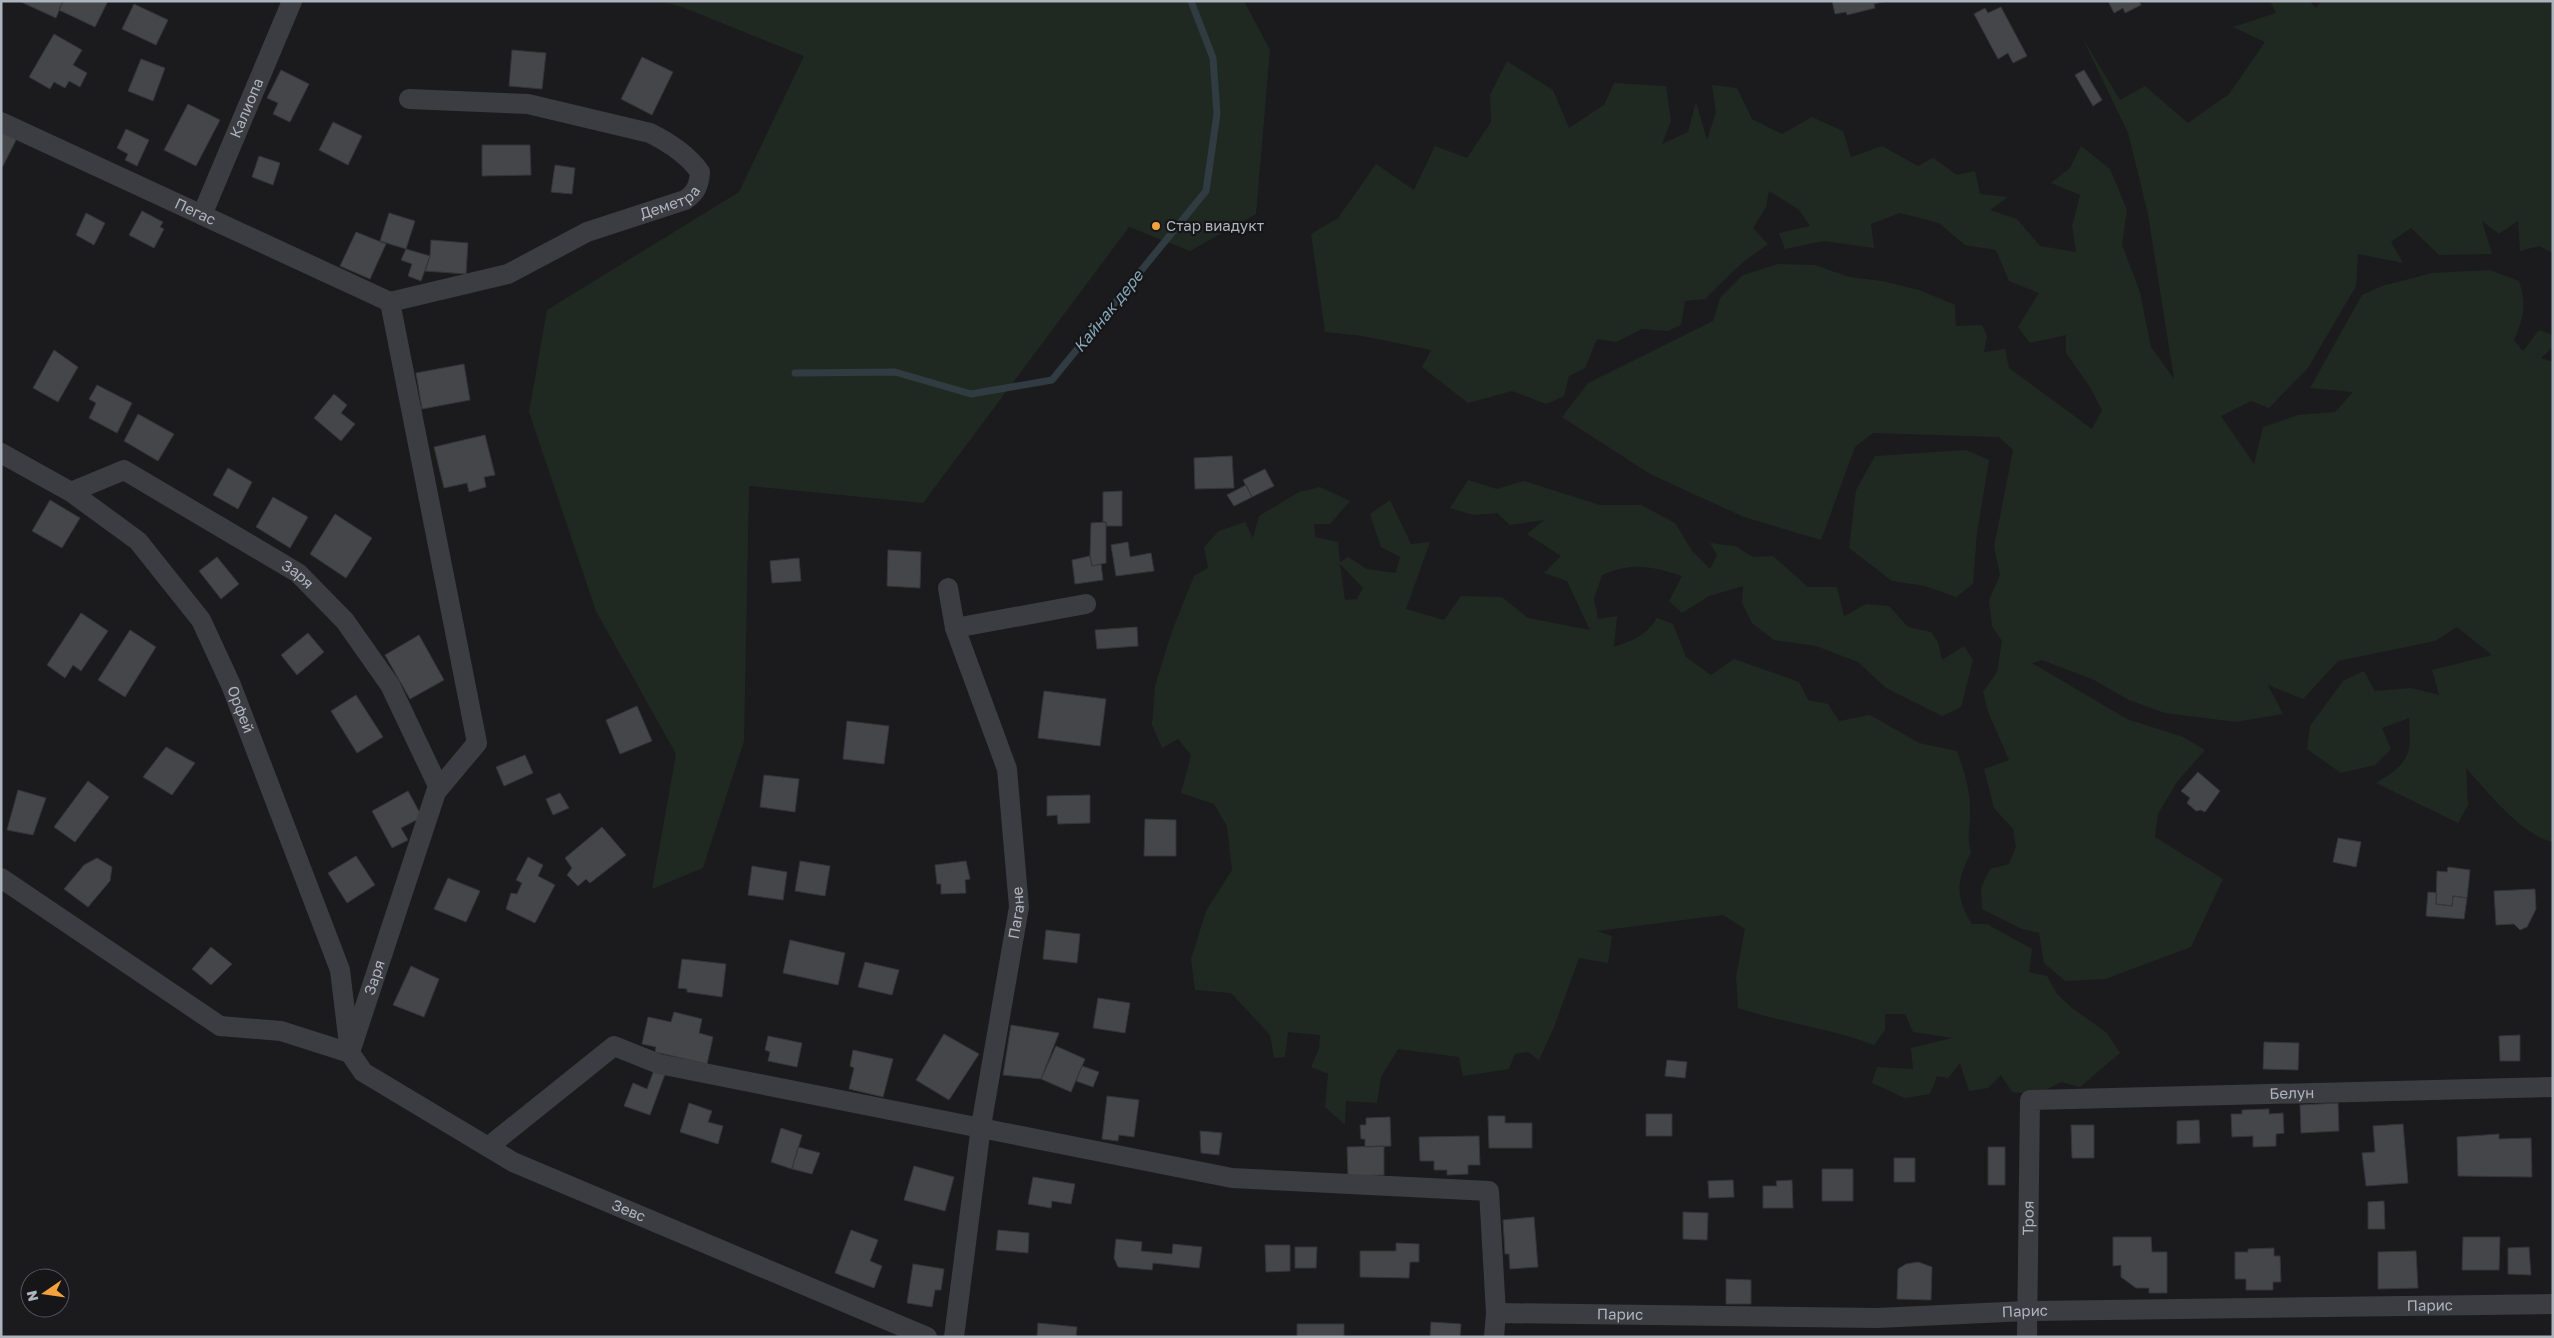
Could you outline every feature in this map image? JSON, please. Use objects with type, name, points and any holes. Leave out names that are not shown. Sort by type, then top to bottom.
[{"type":"street","name":"Калиопа","points":[[202,215],[292,1]]},
{"type":"street","name":"Деметра","points":[[390,302],[508,274],[586,232],[685,200],[695,194],[700,183],[700,172],[693,162],[662,139],[650,133],[528,104],[409,98]]},
{"type":"street","name":"Пегас","points":[[1,122],[390,302]]},
{"type":"street","name":"Заря","points":[[350,1053],[436,792],[477,743],[390,302]]},
{"type":"street","name":"Орфей","points":[[1,453],[71,492],[138,541],[201,620],[231,684],[340,970],[350,1053]]},
{"type":"street","name":"Заря","points":[[71,492],[124,470],[298,573],[345,621],[390,685],[439,788]]},
{"type":"street","name":"Пагане","points":[[948,588],[955,628],[1007,769],[1019,907],[981,1126],[954,1337]]},
{"type":"street","points":[[955,628],[1086,604]]},
{"type":"street","points":[[1,878],[220,1026],[281,1031],[350,1053]]},
{"type":"street","points":[[488,1147],[614,1046],[659,1064],[981,1126],[1232,1178],[1489,1192],[1496,1313],[1494,1337]]},
{"type":"street","name":"Зевс","points":[[350,1053],[363,1072],[513,1162],[927,1337]]},
{"type":"street","name":"Белун","points":[[2030,1100],[2553,1087]]},
{"type":"street","name":"Троя","points":[[2028,1337],[2030,1100]]},
{"type":"street","name":"Парис","points":[[1496,1313],[1877,1318],[2027,1312],[2553,1304]]},
{"type":"shaded area","points":[[659,1],[1244,1],[1270,50],[1256,214],[1190,251],[1129,227],[923,503],[749,486],[744,741],[703,868],[652,889],[676,754],[596,611],[529,412],[547,310],[739,192],[804,56],[682,7]]},
{"type":"shaded area","points":[[2270,1],[2309,1],[2316,8],[2321,1],[2553,1],[2553,253],[2539,246],[2520,251],[2518,221],[2499,234],[2482,221],[2492,254],[2439,255],[2411,228],[2391,242],[2403,263],[2358,254],[2356,286],[2308,368],[2269,408],[2251,401],[2221,416],[2254,464],[2263,427],[2298,415],[2335,412],[2353,392],[2310,388],[2362,295],[2382,286],[2432,273],[2490,270],[2519,281],[2524,304],[2514,340],[2523,351],[2539,330],[2553,335],[2553,347],[2541,358],[2553,362],[2553,842],[2541,838],[2517,822],[2466,768],[2468,805],[2458,823],[2376,783],[2396,770],[2406,757],[2410,741],[2409,718],[2382,728],[2391,749],[2375,765],[2341,773],[2307,749],[2310,726],[2343,681],[2364,671],[2375,691],[2411,688],[2439,695],[2432,670],[2492,655],[2457,627],[2435,641],[2338,661],[2303,699],[2268,685],[2283,714],[2236,722],[2165,713],[2129,700],[2094,680],[2042,660],[2032,663],[2127,719],[2183,737],[2205,750],[2176,783],[2158,814],[2155,837],[2223,879],[2191,947],[2105,979],[2065,981],[2044,963],[2039,933],[2022,929],[1982,909],[1981,888],[1990,869],[2009,864],[2016,847],[2013,829],[1994,808],[1984,769],[2009,760],[1989,714],[1983,692],[1997,672],[2002,641],[1992,626],[1989,600],[2000,575],[1994,547],[2013,450],[1999,437],[1873,433],[1855,447],[1821,540],[1744,517],[1650,474],[1562,417],[1588,383],[1713,321],[1720,298],[1743,275],[1778,264],[1815,265],[1849,277],[1882,281],[1919,290],[1955,305],[1956,326],[1982,325],[1987,336],[1984,352],[2005,349],[2009,368],[2092,429],[2102,410],[2090,387],[2066,353],[2066,335],[2030,343],[2018,327],[2039,293],[2009,281],[1996,250],[1965,245],[1939,223],[1900,213],[1871,224],[1874,248],[1824,241],[1785,249],[1779,233],[1810,226],[1798,209],[1769,191],[1766,207],[1753,228],[1768,244],[1743,262],[1705,299],[1685,301],[1681,325],[1668,331],[1642,329],[1616,342],[1597,339],[1585,368],[1569,376],[1564,396],[1546,404],[1512,391],[1468,403],[1422,367],[1431,350],[1363,336],[1325,332],[1311,234],[1338,218],[1376,164],[1414,190],[1435,146],[1467,158],[1491,122],[1490,95],[1507,61],[1553,90],[1569,128],[1604,105],[1614,83],[1666,86],[1671,121],[1662,144],[1688,132],[1696,102],[1707,140],[1716,112],[1712,85],[1737,88],[1752,119],[1782,134],[1812,117],[1843,131],[1851,157],[1882,146],[1918,166],[1933,158],[1957,175],[1975,171],[1980,194],[2008,197],[1990,210],[2017,219],[2040,246],[2076,252],[2072,226],[2080,195],[2051,183],[2070,168],[2081,146],[2110,169],[2127,210],[2122,245],[2140,292],[2151,347],[2174,379],[2148,214],[2128,133],[2082,37],[2120,100],[2145,86],[2188,123],[2229,94],[2265,42],[2233,27],[2276,13]]},
{"type":"shaded area","points":[[1966,450],[1989,460],[1977,533],[1973,584],[1956,597],[1925,586],[1892,581],[1849,548],[1856,490],[1875,456]]},
{"type":"shaded area","points":[[1468,480],[1497,489],[1524,481],[1600,505],[1641,505],[1675,523],[1692,551],[1710,569],[1717,555],[1710,543],[1735,546],[1753,557],[1773,556],[1808,587],[1837,587],[1844,616],[1866,604],[1889,606],[1908,627],[1931,632],[1938,642],[1942,660],[1964,646],[1973,660],[1961,707],[1942,716],[1886,688],[1858,662],[1816,646],[1774,640],[1752,623],[1742,603],[1743,586],[1709,596],[1682,613],[1669,601],[1682,576],[1651,568],[1632,567],[1602,575],[1594,599],[1598,619],[1617,616],[1614,647],[1644,633],[1657,618],[1673,624],[1686,657],[1711,675],[1734,659],[1799,682],[1808,700],[1828,704],[1839,721],[1870,715],[1919,743],[1957,751],[1966,778],[1970,800],[1969,841],[1971,853],[1960,881],[1960,897],[1966,914],[1972,924],[1987,924],[2032,949],[2029,972],[2047,976],[2057,994],[2072,1008],[2107,1033],[2120,1053],[2080,1087],[2061,1082],[2037,1095],[2012,1092],[2001,1075],[1988,1088],[1969,1091],[1960,1063],[1948,1078],[1937,1076],[1930,1094],[1905,1098],[1872,1083],[1877,1067],[1913,1069],[1911,1048],[1952,1038],[1913,1032],[1905,1014],[1885,1014],[1885,1030],[1874,1045],[1841,1034],[1738,1008],[1736,977],[1745,929],[1723,915],[1597,931],[1612,936],[1608,963],[1579,958],[1554,1027],[1539,1060],[1528,1052],[1515,1054],[1509,1069],[1463,1076],[1459,1057],[1398,1049],[1381,1077],[1377,1103],[1346,1101],[1345,1125],[1325,1107],[1328,1074],[1311,1067],[1319,1049],[1320,1035],[1288,1032],[1285,1057],[1274,1058],[1270,1035],[1231,993],[1195,990],[1191,959],[1206,911],[1232,870],[1227,826],[1214,804],[1181,793],[1191,755],[1178,739],[1162,748],[1152,725],[1155,686],[1172,631],[1194,576],[1208,568],[1204,547],[1219,531],[1245,522],[1253,538],[1259,516],[1299,492],[1320,487],[1350,501],[1330,524],[1314,524],[1315,537],[1338,542],[1340,562],[1348,557],[1367,569],[1396,573],[1400,557],[1381,547],[1370,514],[1390,500],[1411,544],[1430,542],[1406,609],[1444,620],[1461,596],[1502,597],[1528,618],[1590,630],[1567,581],[1544,573],[1561,556],[1527,534],[1544,520],[1510,525],[1497,513],[1473,515],[1450,508]],"holes":[[[1340,564],[1363,588],[1357,599],[1345,600]]]},
{"type":"building","points":[[19,1],[63,1],[56,18]]},
{"type":"building","points":[[63,1],[108,1],[95,27],[59,10]]},
{"type":"building","points":[[1832,1],[1887,1],[1874,4],[1875,8],[1847,15],[1846,12],[1835,14]]},
{"type":"building","points":[[2108,1],[2139,1],[2141,5],[2125,13],[2123,8],[2114,13]]},
{"type":"building","points":[[134,4],[168,20],[156,45],[122,29]]},
{"type":"building","points":[[2001,7],[2027,56],[2013,63],[2008,53],[1998,59],[1974,14],[1985,8],[1988,13]]},
{"type":"building","points":[[54,34],[82,50],[73,65],[87,73],[80,87],[69,81],[65,88],[54,82],[50,89],[29,77]]},
{"type":"building","points":[[512,50],[546,53],[542,89],[509,86]]},
{"type":"building","points":[[642,57],[673,72],[652,115],[621,99]]},
{"type":"building","points":[[141,59],[165,68],[153,101],[128,91]]},
{"type":"building","points":[[281,70],[309,84],[290,122],[273,114],[278,103],[267,98]]},
{"type":"building","points":[[2084,70],[2102,100],[2093,106],[2075,75]]},
{"type":"building","points":[[188,104],[220,120],[196,166],[164,150]]},
{"type":"building","points":[[333,122],[362,136],[348,165],[319,150]]},
{"type":"building","points":[[126,129],[149,140],[137,166],[125,160],[128,154],[117,148]]},
{"type":"building","points":[[1,130],[17,138],[3,166],[1,165]]},
{"type":"building","points":[[482,145],[530,145],[531,175],[482,176]]},
{"type":"building","points":[[259,156],[280,163],[273,185],[252,177]]},
{"type":"building","points":[[555,165],[575,168],[572,194],[551,192]]},
{"type":"building","points":[[142,211],[163,222],[160,227],[164,229],[154,248],[129,235]]},
{"type":"building","points":[[86,213],[105,223],[94,245],[76,235]]},
{"type":"building","points":[[389,213],[415,221],[406,249],[380,241]]},
{"type":"building","points":[[356,232],[386,244],[370,279],[340,266]]},
{"type":"building","points":[[431,240],[468,243],[466,274],[425,271],[430,256]]},
{"type":"building","points":[[406,249],[430,256],[421,281],[408,276],[412,264],[401,260]]},
{"type":"building","points":[[54,350],[78,367],[58,402],[33,388]]},
{"type":"building","points":[[464,364],[470,400],[422,409],[416,373]]},
{"type":"building","points":[[97,385],[132,403],[117,433],[89,418],[96,403],[89,399]]},
{"type":"building","points":[[334,394],[347,405],[341,413],[355,424],[341,441],[314,418]]},
{"type":"building","points":[[138,414],[174,434],[158,461],[124,441]]},
{"type":"building","points":[[485,435],[495,475],[484,477],[486,487],[469,492],[467,483],[444,488],[434,447]]},
{"type":"building","points":[[1232,456],[1234,488],[1195,489],[1194,458]]},
{"type":"building","points":[[228,468],[252,482],[238,509],[213,495]]},
{"type":"building","points":[[1265,469],[1274,486],[1252,497],[1243,480]]},
{"type":"building","points":[[1246,485],[1252,497],[1234,506],[1227,495]]},
{"type":"building","points":[[1122,491],[1122,526],[1106,526],[1106,522],[1103,522],[1103,492]]},
{"type":"building","points":[[273,497],[308,517],[290,548],[256,527]]},
{"type":"building","points":[[50,500],[80,518],[62,548],[32,531]]},
{"type":"building","points":[[335,514],[372,538],[346,578],[310,554]]},
{"type":"building","points":[[1106,522],[1106,563],[1092,566],[1090,556],[1091,523]]},
{"type":"building","points":[[1128,542],[1130,557],[1151,553],[1154,571],[1116,576],[1111,545]]},
{"type":"building","points":[[888,550],[921,552],[920,588],[887,586]]},
{"type":"building","points":[[1090,556],[1092,566],[1101,564],[1103,580],[1075,584],[1072,560]]},
{"type":"building","points":[[217,557],[239,584],[221,599],[199,571]]},
{"type":"building","points":[[799,558],[801,581],[772,583],[770,561]]},
{"type":"building","points":[[81,613],[108,631],[81,671],[73,665],[65,678],[47,665]]},
{"type":"building","points":[[1137,627],[1138,646],[1097,649],[1095,630]]},
{"type":"building","points":[[130,630],[156,647],[125,697],[98,680]]},
{"type":"building","points":[[308,633],[324,652],[297,675],[281,655]]},
{"type":"building","points":[[419,635],[444,680],[410,699],[385,655]]},
{"type":"building","points":[[1044,691],[1106,699],[1100,746],[1038,738]]},
{"type":"building","points":[[356,695],[383,737],[357,753],[331,711]]},
{"type":"building","points":[[637,706],[652,741],[620,754],[606,720]]},
{"type":"building","points":[[847,721],[889,726],[884,764],[843,759]]},
{"type":"building","points":[[166,747],[195,763],[172,795],[143,777]]},
{"type":"building","points":[[525,755],[533,773],[504,786],[496,767]]},
{"type":"building","points":[[2198,772],[2220,791],[2205,812],[2201,810],[2196,811],[2187,803],[2190,798],[2181,791]]},
{"type":"building","points":[[764,775],[799,779],[795,812],[760,807]]},
{"type":"building","points":[[88,781],[109,797],[75,842],[54,827]]},
{"type":"building","points":[[18,790],[46,798],[33,835],[7,830]]},
{"type":"building","points":[[408,791],[422,817],[401,828],[408,840],[392,848],[372,811]]},
{"type":"building","points":[[560,793],[569,808],[553,815],[546,799]]},
{"type":"building","points":[[1090,795],[1090,823],[1058,824],[1057,815],[1047,816],[1047,796]]},
{"type":"building","points":[[1145,819],[1176,820],[1176,856],[1144,856]]},
{"type":"building","points":[[602,827],[626,855],[590,883],[586,879],[578,886],[567,875],[572,868],[565,858]]},
{"type":"building","points":[[2338,838],[2361,842],[2356,867],[2333,862]]},
{"type":"building","points":[[356,856],[375,885],[347,903],[328,873]]},
{"type":"building","points":[[528,857],[543,865],[538,876],[555,885],[535,923],[506,909],[511,893],[517,894],[522,883],[516,880]]},
{"type":"building","points":[[97,858],[112,867],[110,881],[88,907],[64,889],[84,865]]},
{"type":"building","points":[[800,861],[830,866],[825,896],[795,891]]},
{"type":"building","points":[[966,861],[970,879],[965,880],[966,893],[941,894],[941,884],[937,884],[935,865]]},
{"type":"building","points":[[752,866],[787,872],[783,900],[748,895]]},
{"type":"building","points":[[2448,867],[2470,870],[2467,898],[2453,896],[2452,906],[2436,904],[2437,871],[2447,872]]},
{"type":"building","points":[[448,878],[480,891],[466,922],[434,909]]},
{"type":"building","points":[[2535,889],[2536,909],[2527,927],[2520,930],[2514,924],[2496,925],[2494,891]]},
{"type":"building","points":[[2428,892],[2437,893],[2436,904],[2452,906],[2453,896],[2467,898],[2464,919],[2426,916]]},
{"type":"building","points":[[1046,930],[1080,934],[1077,963],[1043,959]]},
{"type":"building","points":[[790,940],[845,953],[838,985],[783,973]]},
{"type":"building","points":[[211,947],[232,964],[211,985],[192,969]]},
{"type":"building","points":[[682,959],[726,964],[722,997],[687,992],[687,989],[678,988]]},
{"type":"building","points":[[865,962],[899,970],[892,995],[858,987]]},
{"type":"building","points":[[411,966],[439,979],[424,1017],[393,1005]]},
{"type":"building","points":[[1098,998],[1130,1003],[1125,1033],[1093,1028]]},
{"type":"building","points":[[674,1012],[702,1019],[699,1033],[713,1037],[707,1064],[655,1052],[656,1047],[642,1044],[648,1017],[671,1022]]},
{"type":"building","points":[[1011,1025],[1059,1033],[1041,1079],[1003,1075]]},
{"type":"building","points":[[944,1034],[979,1054],[949,1100],[916,1080]]},
{"type":"building","points":[[2520,1035],[2520,1061],[2500,1061],[2499,1036]]},
{"type":"building","points":[[768,1036],[802,1043],[797,1067],[768,1061],[770,1052],[765,1050]]},
{"type":"building","points":[[2264,1042],[2299,1043],[2298,1070],[2263,1069]]},
{"type":"building","points":[[1056,1046],[1085,1059],[1071,1092],[1041,1079]]},
{"type":"building","points":[[853,1050],[893,1059],[883,1097],[849,1089],[854,1068],[850,1066]]},
{"type":"building","points":[[1667,1060],[1687,1062],[1685,1078],[1665,1076]]},
{"type":"building","points":[[1082,1066],[1099,1072],[1093,1087],[1076,1081]]},
{"type":"building","points":[[654,1070],[665,1074],[650,1115],[624,1106],[633,1083],[647,1089]]},
{"type":"building","points":[[1107,1096],[1139,1100],[1134,1137],[1119,1135],[1118,1141],[1102,1139]]},
{"type":"building","points":[[689,1103],[712,1111],[708,1122],[723,1126],[718,1144],[680,1132]]},
{"type":"building","points":[[2338,1103],[2339,1131],[2301,1133],[2300,1105]]},
{"type":"building","points":[[2269,1109],[2269,1114],[2283,1113],[2284,1133],[2276,1134],[2276,1146],[2253,1147],[2253,1136],[2232,1137],[2231,1114],[2242,1114],[2242,1110]]},
{"type":"building","points":[[1646,1114],[1672,1114],[1672,1136],[1646,1136]]},
{"type":"building","points":[[1488,1116],[1505,1116],[1505,1123],[1532,1123],[1532,1148],[1489,1148]]},
{"type":"building","points":[[1390,1117],[1391,1146],[1365,1147],[1365,1139],[1361,1139],[1360,1125],[1366,1125],[1366,1118]]},
{"type":"building","points":[[2199,1120],[2200,1143],[2177,1144],[2177,1121]]},
{"type":"building","points":[[2403,1124],[2408,1183],[2366,1186],[2362,1153],[2375,1152],[2373,1126]]},
{"type":"building","points":[[2071,1125],[2094,1125],[2094,1158],[2072,1158]]},
{"type":"building","points":[[781,1128],[802,1135],[792,1169],[771,1162]]},
{"type":"building","points":[[1200,1131],[1222,1133],[1219,1155],[1201,1153]]},
{"type":"building","points":[[2499,1134],[2499,1139],[2531,1138],[2532,1177],[2458,1176],[2457,1137]]},
{"type":"building","points":[[1479,1136],[1480,1165],[1468,1165],[1468,1174],[1447,1175],[1447,1170],[1434,1170],[1434,1161],[1420,1161],[1419,1137]]},
{"type":"building","points":[[1384,1146],[1384,1175],[1348,1176],[1347,1147]]},
{"type":"building","points":[[798,1147],[820,1153],[812,1174],[792,1169]]},
{"type":"building","points":[[1988,1147],[2005,1147],[2005,1185],[1988,1185]]},
{"type":"building","points":[[1894,1158],[1915,1158],[1915,1182],[1894,1182]]},
{"type":"building","points":[[914,1166],[954,1177],[945,1211],[904,1200]]},
{"type":"building","points":[[1822,1169],[1853,1169],[1853,1201],[1822,1201]]},
{"type":"building","points":[[1033,1177],[1075,1184],[1071,1204],[1052,1201],[1051,1208],[1028,1204]]},
{"type":"building","points":[[1733,1180],[1734,1197],[1709,1198],[1708,1181]]},
{"type":"building","points":[[1792,1180],[1793,1208],[1763,1208],[1763,1186],[1777,1186],[1776,1181]]},
{"type":"building","points":[[2384,1201],[2385,1229],[2368,1229],[2368,1202]]},
{"type":"building","points":[[1683,1212],[1708,1213],[1707,1240],[1683,1239]]},
{"type":"building","points":[[1534,1217],[1538,1267],[1510,1269],[1509,1254],[1505,1254],[1503,1220]]},
{"type":"building","points":[[851,1230],[878,1240],[870,1261],[882,1266],[874,1288],[835,1273]]},
{"type":"building","points":[[998,1230],[1029,1233],[1028,1253],[996,1250]]},
{"type":"building","points":[[2113,1237],[2151,1237],[2152,1252],[2167,1252],[2167,1293],[2149,1293],[2149,1288],[2136,1288],[2121,1277],[2121,1265],[2113,1266]]},
{"type":"building","points":[[2463,1237],[2500,1237],[2499,1270],[2462,1270]]},
{"type":"building","points":[[1116,1239],[1142,1242],[1141,1251],[1172,1254],[1173,1244],[1202,1247],[1199,1268],[1153,1263],[1152,1270],[1118,1267],[1114,1258]]},
{"type":"building","points":[[1396,1243],[1419,1244],[1419,1262],[1410,1262],[1409,1278],[1360,1277],[1360,1251],[1396,1251]]},
{"type":"building","points":[[1265,1245],[1290,1245],[1290,1271],[1266,1272]]},
{"type":"building","points":[[1295,1247],[1317,1247],[1316,1268],[1295,1268]]},
{"type":"building","points":[[2529,1247],[2531,1275],[2508,1274],[2508,1248]]},
{"type":"building","points":[[2274,1248],[2274,1256],[2280,1256],[2281,1282],[2273,1282],[2273,1290],[2246,1290],[2246,1279],[2235,1279],[2235,1252],[2248,1252],[2248,1249]]},
{"type":"building","points":[[2416,1251],[2418,1288],[2378,1289],[2378,1252]]},
{"type":"building","points":[[1918,1262],[1932,1267],[1931,1300],[1897,1299],[1898,1269],[1906,1264]]},
{"type":"building","points":[[913,1264],[944,1269],[941,1290],[935,1290],[932,1307],[907,1303]]},
{"type":"building","points":[[1726,1279],[1751,1280],[1751,1304],[1726,1304]]},
{"type":"building","points":[[1431,1322],[1461,1324],[1460,1337],[1430,1337]]},
{"type":"building","points":[[1038,1323],[1077,1327],[1076,1337],[1037,1337]]},
{"type":"building","points":[[1297,1324],[1344,1324],[1344,1337],[1297,1337]]},
{"type":"waterway","name":"Кайнак дере","points":[[795,373],[895,372],[971,394],[1052,380],[1206,191],[1217,114],[1213,58],[1191,1]]},
{"type":"place","name":"Стар виадукт","points":[[1156,226]]}]
